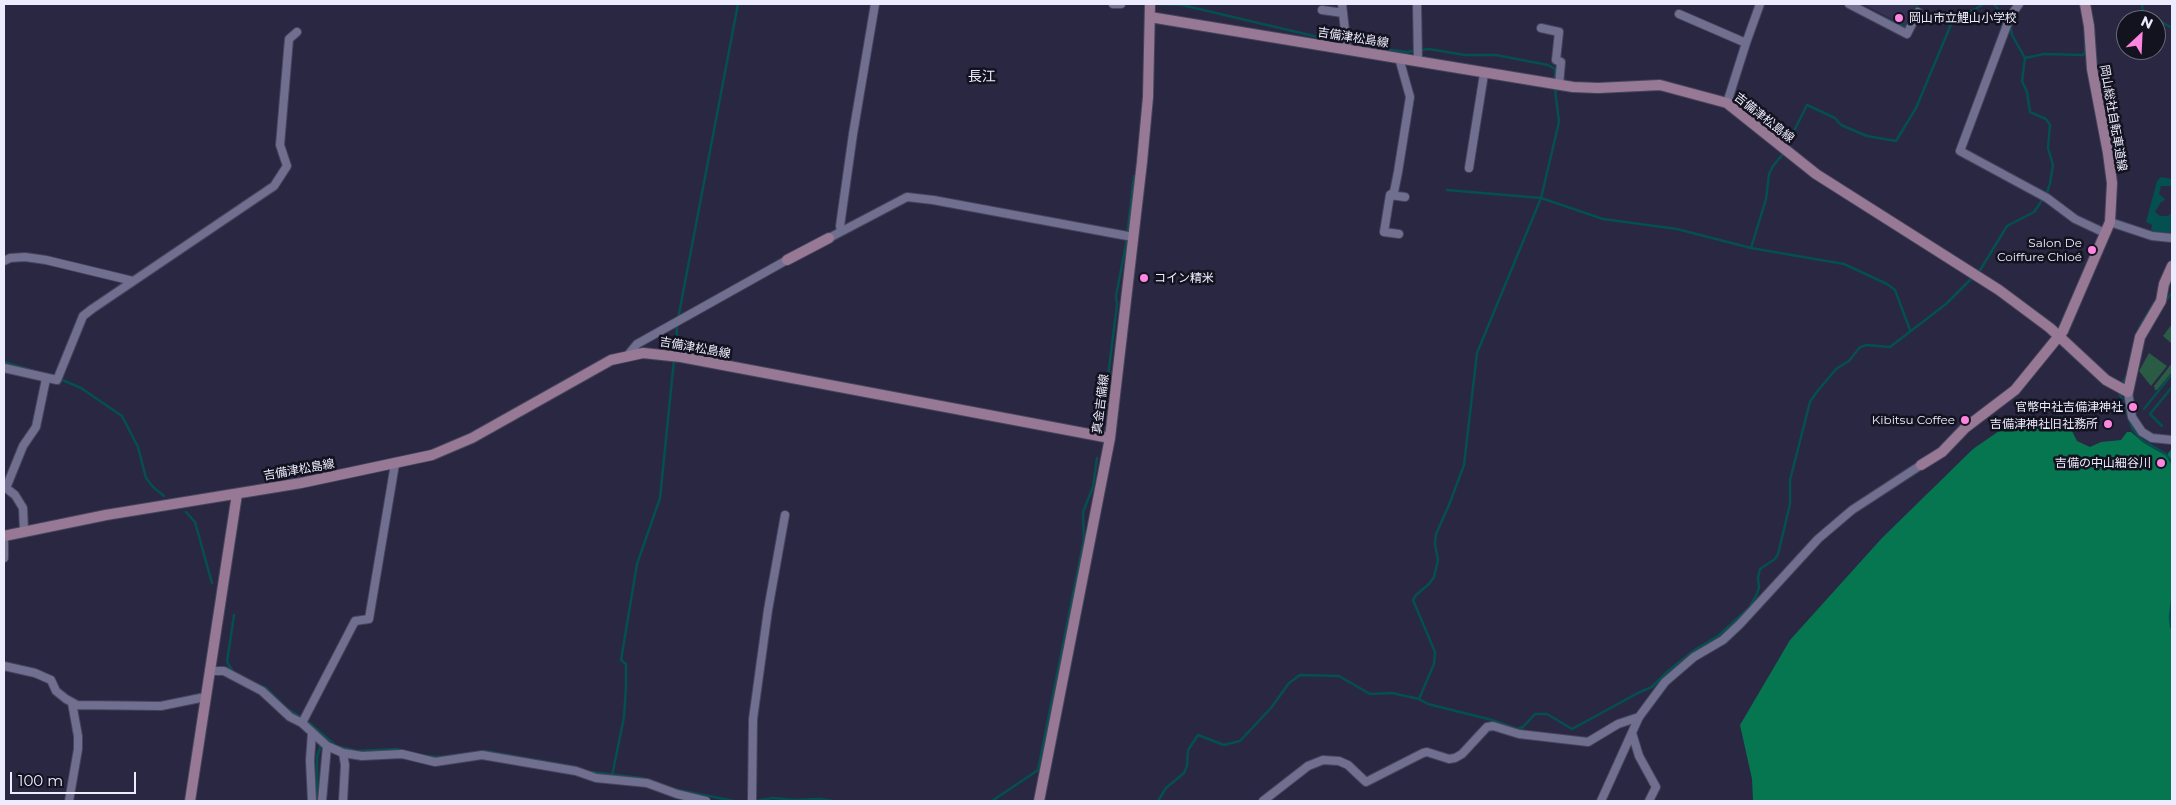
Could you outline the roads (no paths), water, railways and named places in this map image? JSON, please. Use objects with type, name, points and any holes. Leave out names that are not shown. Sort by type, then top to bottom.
[{"type":"main road","name":"真金吉備線","points":[[1039,801],[1110,438],[1148,97],[1150,4]]},
{"type":"main road","name":"岡山総社自転車道線","points":[[1921,465],[1942,452],[1965,428],[2016,390],[2063,331],[2110,222],[2112,183],[2092,69],[2089,26],[2085,4]]},
{"type":"main road","name":"吉備津松島線","points":[[1150,17],[1559,85],[1598,88],[1660,85],[1727,103],[1816,174],[1975,273],[2058,335],[2106,380],[2128,392]]},
{"type":"main road","points":[[787,260],[829,238]]},
{"type":"main road","points":[[2128,392],[2140,337],[2161,301],[2164,284],[2172,266]]},
{"type":"main road","name":"吉備津松島線","points":[[4,536],[106,515],[237,494],[396,464],[432,455],[457,445],[611,360],[628,355],[657,353],[681,356],[1110,438]]},
{"type":"main road","points":[[190,801],[237,494]]},
{"type":"street","points":[[842,230],[840,226],[853,134],[875,4]]},
{"type":"street","points":[[1113,4],[1121,4]]},
{"type":"street","points":[[1342,4],[1348,49]]},
{"type":"street","points":[[1417,4],[1418,61]]},
{"type":"street","points":[[1727,103],[1760,4]]},
{"type":"street","points":[[1849,4],[1907,34],[1918,12]]},
{"type":"street","points":[[2019,4],[2010,17],[1960,151],[2047,198],[2075,219],[2105,233]]},
{"type":"street","points":[[1322,10],[1343,14]]},
{"type":"street","points":[[1679,14],[1746,43]]},
{"type":"street","points":[[1540,28],[1559,32],[1556,60],[1560,62],[1559,85]]},
{"type":"street","points":[[4,368],[46,379],[59,378],[83,316],[92,308],[274,186],[287,166],[280,145],[289,39],[297,32]]},
{"type":"street","points":[[1399,58],[1410,97],[1398,172],[1394,192],[1390,195],[1384,232],[1399,234]]},
{"type":"street","points":[[1469,168],[1484,74]]},
{"type":"street","points":[[1390,195],[1405,197]]},
{"type":"street","points":[[829,238],[907,198],[933,200],[1133,237]]},
{"type":"street","points":[[2110,222],[2152,236],[2172,238]]},
{"type":"street","points":[[4,261],[19,258],[46,260],[133,281]]},
{"type":"street","points":[[628,355],[637,344],[787,260]]},
{"type":"street","points":[[24,531],[23,508],[15,495],[6,488],[23,446],[36,427],[46,379]]},
{"type":"street","points":[[2128,392],[2132,417],[2142,432],[2152,438],[2172,440]]},
{"type":"street","points":[[303,721],[355,621],[370,619],[396,464]]},
{"type":"street","points":[[1601,801],[1638,717],[1665,682],[1694,657],[1723,640],[1818,539],[1863,502],[1921,465]]},
{"type":"street","points":[[752,800],[752,740],[758,681],[785,515]]},
{"type":"street","points":[[4,542],[4,558]]},
{"type":"street","points":[[4,666],[34,672],[51,680],[56,690],[72,703],[86,706],[161,706],[205,696]]},
{"type":"street","points":[[209,671],[224,671],[262,691],[290,717],[303,721],[323,743],[343,753],[362,756],[402,754],[435,762],[482,755],[576,771],[596,778],[647,783],[677,794],[706,801]]},
{"type":"street","points":[[69,801],[78,749],[78,736],[72,703]]},
{"type":"street","points":[[1263,801],[1308,766],[1323,760],[1339,761],[1348,765],[1366,782],[1426,752],[1449,759],[1455,758],[1462,754],[1487,727],[1493,726],[1519,734],[1588,742],[1618,724],[1638,717]]},
{"type":"street","points":[[312,733],[310,766],[312,801]]},
{"type":"street","points":[[1632,733],[1639,756],[1656,787],[1649,801]]},
{"type":"street","points":[[322,801],[323,743]]},
{"type":"street","points":[[343,753],[345,765],[343,801]]},
{"type":"waterway","points":[[678,319],[738,4]]},
{"type":"waterway","points":[[1159,4],[1182,5],[1352,45],[1407,52],[1429,49],[1465,55],[1496,55],[1548,65],[1555,69],[1555,80]]},
{"type":"waterway","points":[[1857,4],[1869,10]]},
{"type":"waterway","points":[[1911,19],[1918,4]]},
{"type":"waterway","points":[[1787,145],[1807,105],[1835,118],[1841,125],[1867,136],[1896,141],[1916,108],[1952,22],[1984,4]]},
{"type":"waterway","points":[[1994,4],[2006,19]]},
{"type":"waterway","points":[[2142,4],[2143,10]]},
{"type":"waterway","points":[[1880,16],[1905,27],[1908,24]]},
{"type":"waterway","points":[[2010,24],[2012,35],[2025,58]]},
{"type":"waterway","points":[[2166,24],[2172,28]]},
{"type":"waterway","points":[[1979,272],[2007,226],[2034,212],[2047,193],[2050,183],[2053,165],[2048,148],[2050,125],[2046,119],[2030,112],[2027,92],[2022,81],[2025,58],[2044,54],[2083,55],[2085,53],[2085,37]]},
{"type":"waterway","points":[[1158,801],[1166,788],[1184,773],[1187,766],[1188,750],[1198,735],[1224,745],[1240,741],[1271,708],[1289,683],[1300,675],[1339,676],[1370,694],[1392,693],[1419,699],[1434,664],[1435,652],[1413,600],[1434,577],[1438,560],[1435,544],[1436,534],[1464,465],[1477,353],[1541,198],[1559,122],[1555,89]]},
{"type":"waterway","points":[[1751,248],[1766,199],[1769,174],[1783,154]]},
{"type":"waterway","points":[[1104,408],[1117,305],[1116,296],[1126,244],[1134,176]]},
{"type":"waterway","points":[[1447,190],[1541,198],[1603,219],[1677,229],[1751,248],[1844,264],[1887,284],[1895,290],[1910,330]]},
{"type":"waterway","points":[[1419,699],[1428,704],[1492,720],[1517,729],[1523,727],[1535,714],[1547,714],[1572,729],[1652,687],[1668,671],[1696,649],[1718,636],[1749,608],[1756,596],[1759,588],[1758,578],[1760,569],[1775,559],[1778,554],[1790,504],[1790,480],[1810,402],[1816,393],[1836,369],[1849,361],[1860,347],[1867,345],[1890,347],[1946,304],[1973,277]]},
{"type":"waterway","points":[[2164,303],[2172,293]]},
{"type":"waterway","points":[[2131,357],[2139,328],[2154,303]]},
{"type":"waterway","points":[[676,350],[677,325]]},
{"type":"waterway","points":[[612,776],[624,717],[626,664],[621,660],[637,564],[660,498],[674,360]]},
{"type":"waterway","points":[[4,362],[41,373]]},
{"type":"waterway","points":[[2144,409],[2172,374]]},
{"type":"waterway","points":[[2122,384],[2127,375]]},
{"type":"waterway","points":[[60,379],[81,388],[122,416],[138,447],[146,478],[164,496]]},
{"type":"waterway","points":[[2162,426],[2150,414],[2172,387]]},
{"type":"waterway","points":[[2119,392],[2133,430],[2142,440],[2166,454],[2172,463]]},
{"type":"waterway","points":[[992,801],[1038,770],[1084,539],[1083,512],[1093,487],[1097,458]]},
{"type":"waterway","points":[[186,512],[195,522],[212,583]]},
{"type":"waterway","points":[[2171,627],[2172,600]]},
{"type":"waterway","points":[[234,615],[227,662],[234,673]]},
{"type":"waterway","points":[[252,682],[266,688],[286,708],[307,721],[336,746],[357,751],[397,749],[408,752]]},
{"type":"waterway","points":[[317,801],[317,757],[322,742]]},
{"type":"waterway","points":[[425,756],[440,757],[485,751],[576,767]]},
{"type":"waterway","points":[[590,772],[642,778],[661,784]]},
{"type":"waterway","points":[[673,789],[734,801]]},
{"type":"waterway","points":[[755,801],[773,798],[833,801]]},
{"type":"place","name":"岡山市立鯉山小学校","points":[[1899,18]]},
{"type":"place","name":"Salon De Coiffure Chloé","points":[[2092,250]]},
{"type":"place","name":"コイン精米","points":[[1144,278]]},
{"type":"place","name":"官幣中社吉備津神社","points":[[2133,407]]},
{"type":"place","name":"Kibitsu Coffee","points":[[1965,420]]},
{"type":"place","name":"吉備津神社旧社務所","points":[[2108,424]]},
{"type":"place","name":"吉備の中山細谷川","points":[[2161,463]]},
{"type":"district","name":"長江","points":[[982,77]]}]
